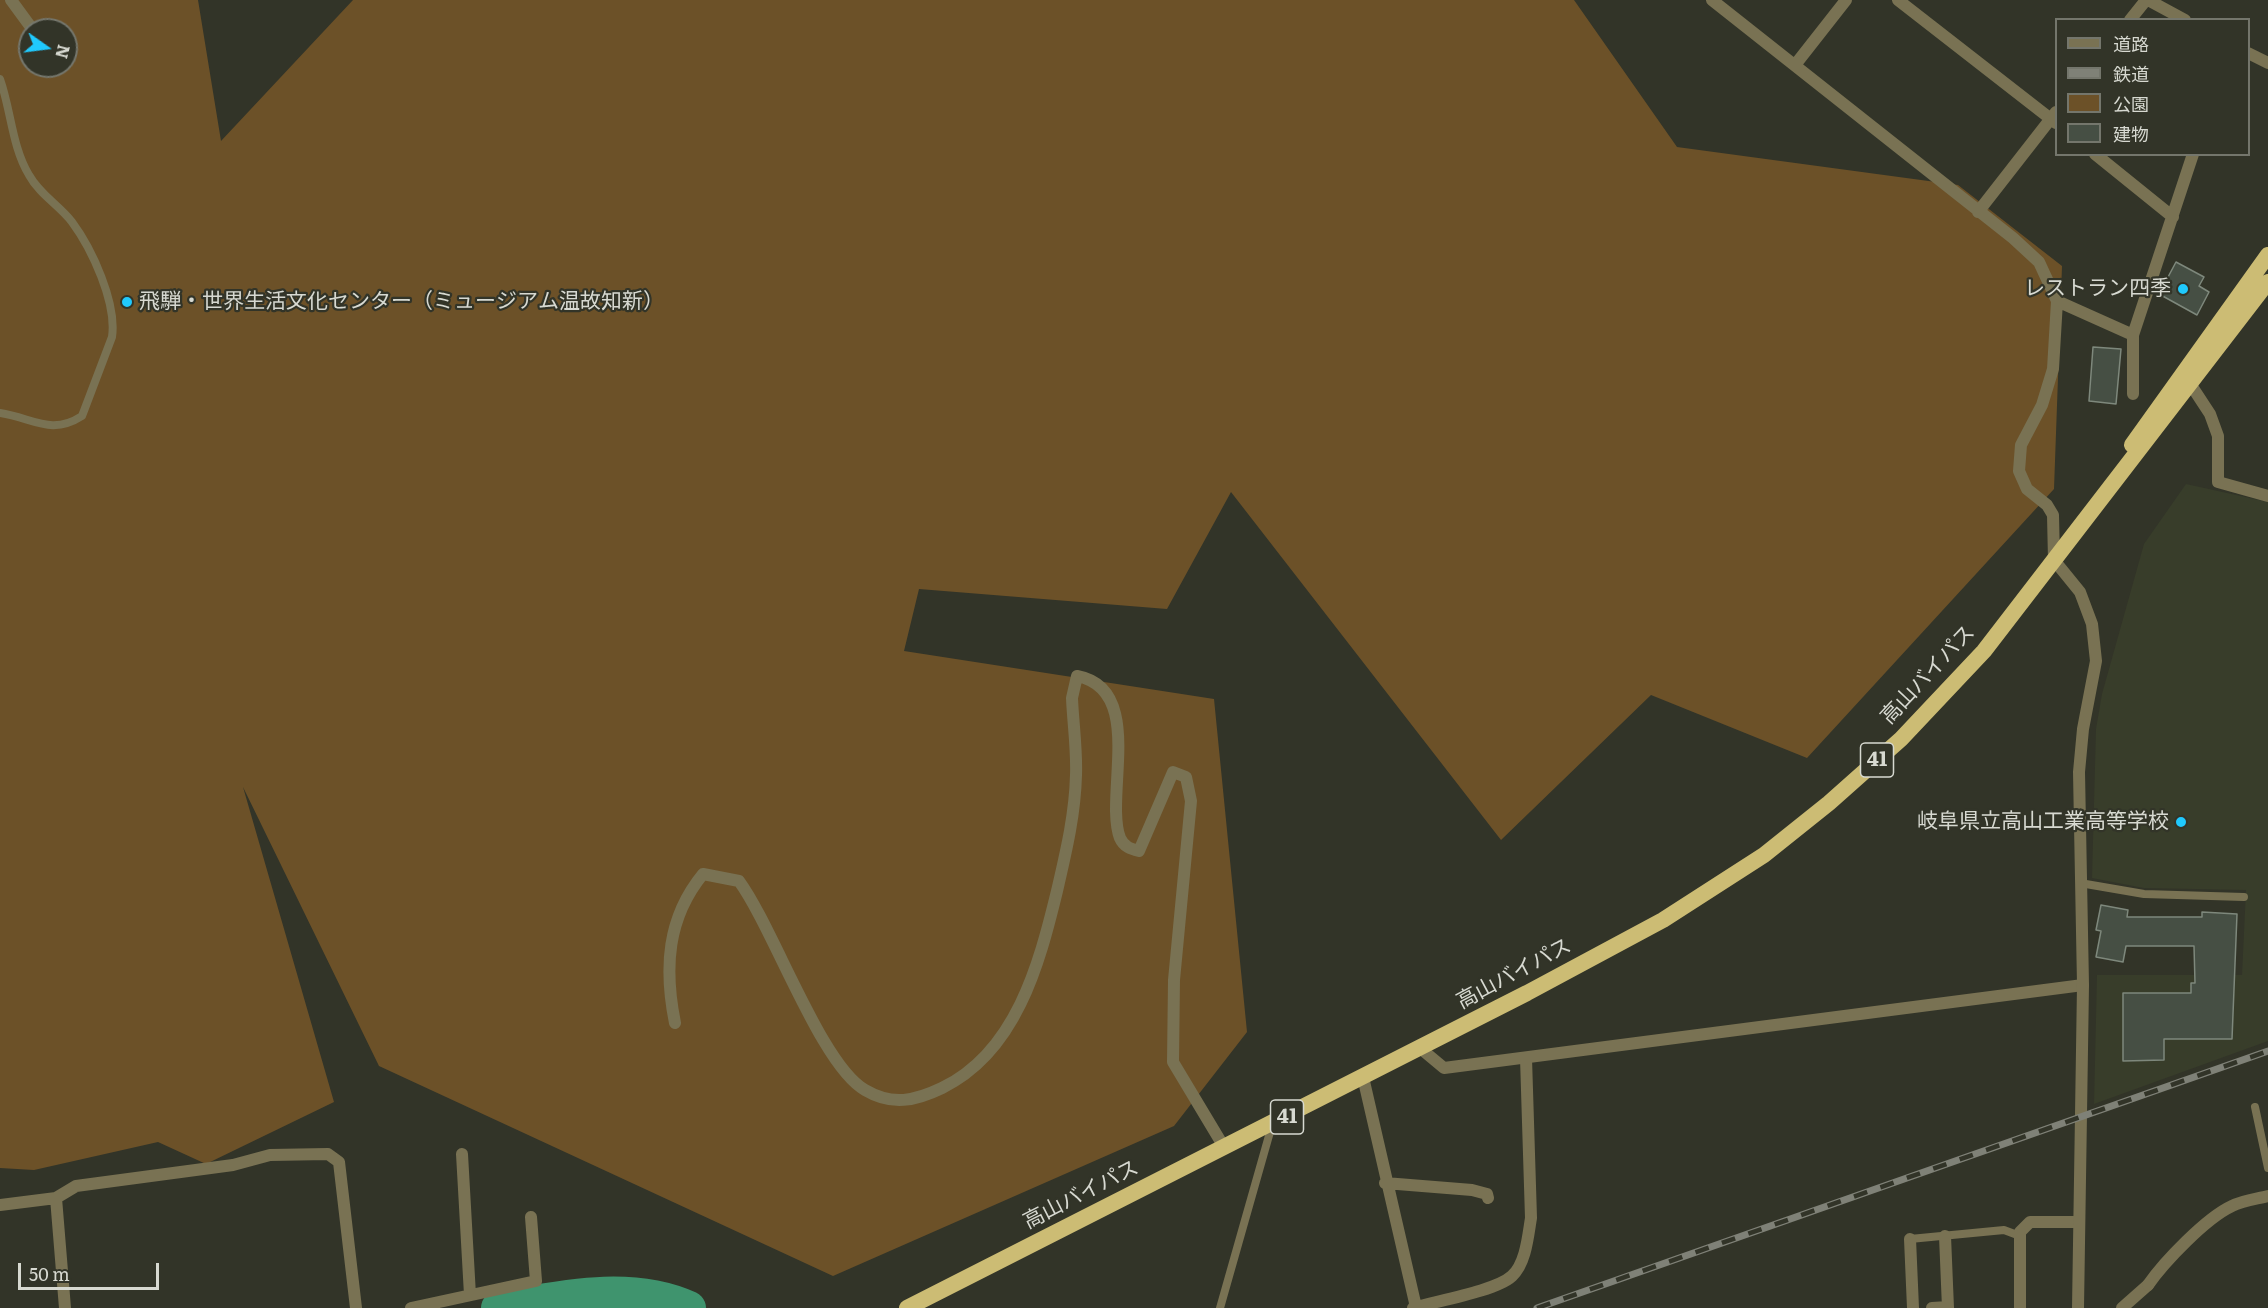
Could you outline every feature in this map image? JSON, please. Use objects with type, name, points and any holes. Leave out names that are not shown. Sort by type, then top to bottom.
[{"type":"highway","name":"高山バイパス","points":[[2054,560],[2159,404],[2268,255]]},
{"type":"highway","name":"高山バイパス","points":[[907,1308],[1272,1125],[1663,920],[1764,855],[1829,803],[1940,700],[1984,651],[2191,385],[2268,282]]},
{"type":"street","points":[[11,0],[24,18]]},
{"type":"street","points":[[1712,0],[2039,262],[2058,301],[2053,369],[2042,405],[2021,445],[2019,471],[2027,489],[2047,505],[2053,515],[2054,560],[2080,592],[2096,642],[2096,661],[2083,729],[2079,772],[2083,985],[2078,1308]]},
{"type":"street","points":[[1795,65],[1846,0]]},
{"type":"street","points":[[1898,0],[2055,118],[1978,212]]},
{"type":"street","points":[[2132,18],[2147,0],[2181,18]]},
{"type":"street","points":[[2250,54],[2268,63]]},
{"type":"street","points":[[2097,156],[2173,217]]},
{"type":"street","points":[[2133,394],[2133,335],[2192,156]]},
{"type":"street","points":[[2058,301],[2133,335]]},
{"type":"street","points":[[2191,385],[2210,414],[2218,436],[2218,482],[2268,496]]},
{"type":"street","points":[[675,1023],[670,998],[669,951],[680,906],[703,874],[739,881],[755,903],[815,1025],[840,1066],[863,1090],[888,1100],[904,1102],[923,1097],[960,1079],[986,1057],[1008,1026],[1024,1001],[1043,950],[1071,830],[1077,773],[1072,698],[1074,685],[1077,676],[1091,679],[1106,693],[1114,715],[1120,757],[1117,807],[1120,838],[1127,847],[1139,851],[1173,772],[1186,777],[1191,801],[1174,980],[1173,1062],[1224,1148]]},
{"type":"street","points":[[1420,1048],[1444,1068],[2083,985]]},
{"type":"street","points":[[1363,1077],[1414,1307],[1491,1287],[1505,1281],[1518,1267],[1531,1218],[1527,1058]]},
{"type":"street","points":[[0,1204],[57,1198],[76,1186],[233,1165],[270,1155],[328,1154],[339,1161],[356,1308]]},
{"type":"street","points":[[462,1154],[470,1295]]},
{"type":"street","points":[[1385,1183],[1472,1190],[1487,1194],[1488,1198]]},
{"type":"street","points":[[2122,1308],[2148,1285],[2161,1267],[2214,1218],[2231,1206],[2268,1196]]},
{"type":"street","points":[[57,1198],[65,1308]]},
{"type":"street","points":[[411,1308],[536,1281],[531,1217]]},
{"type":"street","points":[[2020,1308],[2019,1236],[2030,1222],[2079,1222]]},
{"type":"street","points":[[1932,1308],[1948,1307],[1945,1236]]},
{"type":"street","points":[[1910,1239],[1913,1308]]},
{"type":"lane","points":[[0,79],[8,101],[20,157],[29,176],[45,198],[71,220],[93,257],[114,324],[105,356],[82,416],[60,427],[51,427],[0,413]]},
{"type":"lane","points":[[2080,883],[2144,894],[2244,897]]},
{"type":"lane","points":[[2255,1107],[2266,1148],[2268,1168]]},
{"type":"lane","points":[[1220,1308],[1272,1125]]},
{"type":"lane","points":[[1910,1239],[2004,1230],[2019,1236]]},
{"type":"shaded area","name":"岐阜県立高山工業高等学校","points":[[2186,484],[2268,502],[2268,1041],[2094,1104],[2097,975],[2242,975],[2246,890],[2144,888],[2092,878],[2096,729],[2102,694],[2144,544]]},
{"type":"green space","points":[[0,0],[198,0],[221,141],[353,0],[1574,0],[1677,147],[1958,185],[2062,266],[2054,489],[1807,758],[1651,695],[1501,840],[1231,492],[1167,609],[919,589],[904,651],[1214,699],[1247,1032],[1174,1126],[833,1276],[379,1066],[243,787],[334,1102],[206,1164],[158,1142],[34,1170],[0,1168]]},
{"type":"building","name":"レストラン四季","points":[[2176,262],[2204,277],[2199,286],[2209,292],[2197,315],[2159,294]]},
{"type":"building","points":[[2093,347],[2121,349],[2116,404],[2089,401]]},
{"type":"building","points":[[2101,905],[2128,910],[2127,917],[2202,917],[2202,912],[2237,914],[2232,1039],[2164,1039],[2164,1060],[2123,1061],[2123,993],[2191,993],[2191,983],[2195,983],[2194,946],[2126,946],[2123,962],[2096,957],[2101,931],[2096,930]]},
{"type":"waterway","points":[[498,1308],[569,1296],[618,1293],[643,1295],[689,1308]]},
{"type":"railway","points":[[1537,1308],[2268,1051]]},
{"type":"place","name":"レストラン四季","points":[[2183,289]]},
{"type":"place","name":"飛騨・世界生活文化センター（ミュージアム温故知新）","points":[[127,302]]},
{"type":"place","name":"岐阜県立高山工業高等学校","points":[[2181,822]]}]
